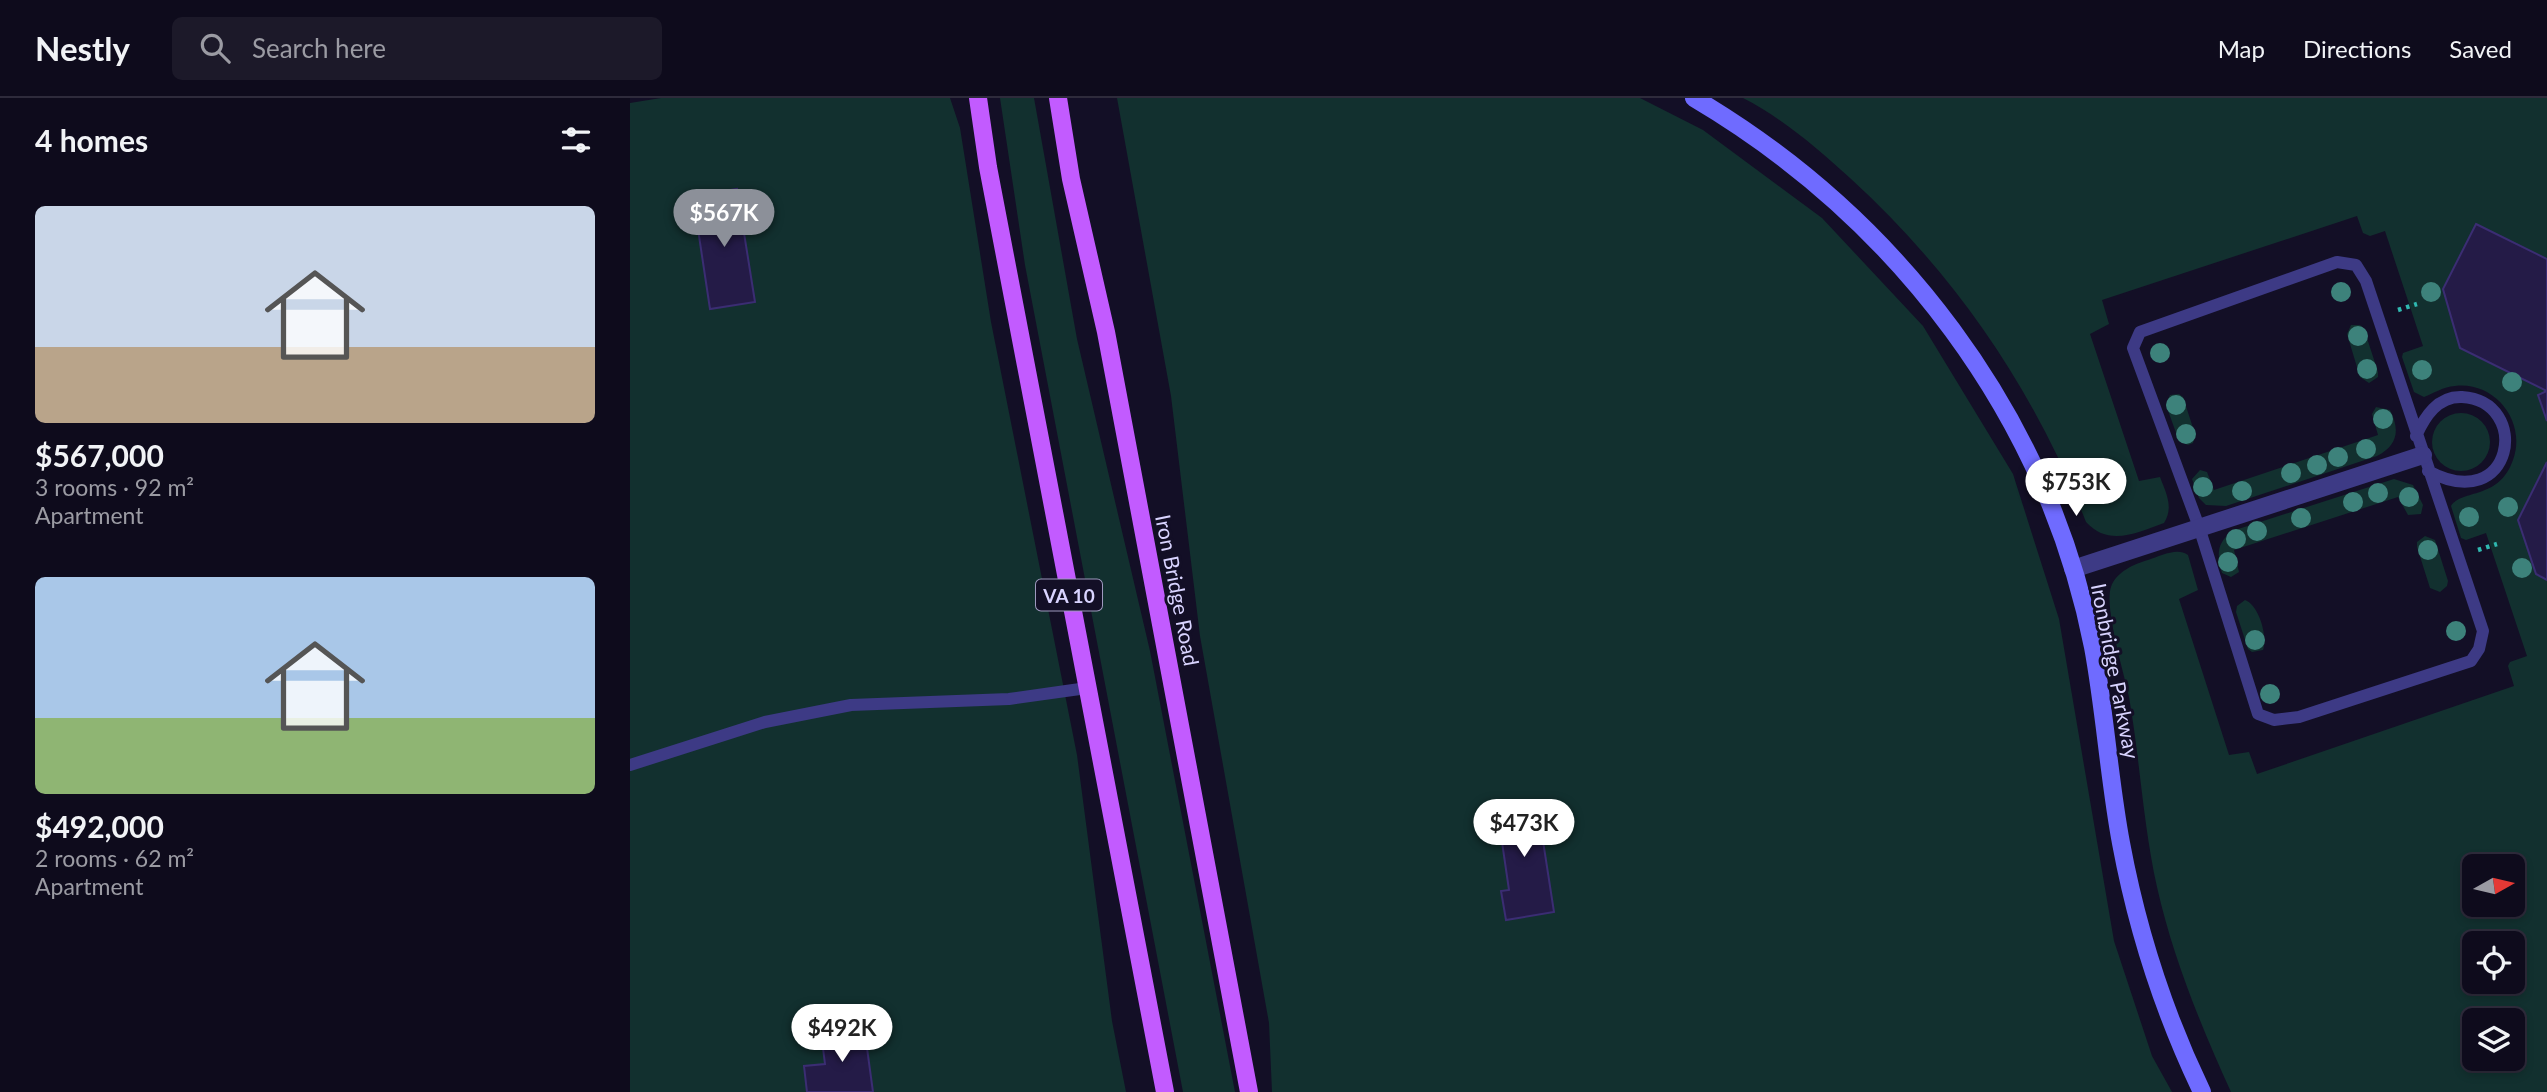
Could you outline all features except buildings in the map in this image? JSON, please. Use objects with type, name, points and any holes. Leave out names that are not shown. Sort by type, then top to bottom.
[{"type":"main road","name":"VA 10","points":[[978,98],[988,167],[1165,1092]]},
{"type":"main road","name":"Iron Bridge Road","points":[[1059,98],[1071,179],[1106,332],[1249,1092]]},
{"type":"street","name":"Ironbridge Parkway","points":[[1694,98],[1767,146],[1833,198],[1894,256],[1982,373],[2030,459],[2050,503],[2073,569],[2092,646],[2132,900],[2160,989],[2202,1092]]},
{"type":"street","points":[[2073,569],[2199,527],[2425,463]]},
{"type":"lane","points":[[2337,262],[2356,265],[2367,281],[2425,463],[2483,631],[2479,649],[2471,661],[2299,717],[2274,720],[2258,715],[2199,527],[2133,348],[2140,332],[2337,262]]},
{"type":"lane","points":[[2416,436],[2431,410],[2456,397],[2484,403],[2496,412],[2503,425],[2506,440],[2504,454],[2487,477],[2460,484],[2446,481],[2425,463]]},
{"type":"lane","points":[[630,765],[765,722],[851,705],[1009,699],[1087,688]]},
{"type":"green space","points":[[661,98],[950,98],[960,128],[991,322],[1077,755],[1112,1021],[1126,1092],[630,1092],[630,103]]},
{"type":"green space","points":[[1000,98],[1034,98],[1077,339],[1150,651],[1235,1092],[1183,1092],[1025,265]]},
{"type":"green space","points":[[1117,98],[1640,98],[1703,130],[1822,218],[1923,326],[2013,474],[2059,619],[2114,941],[2152,1056],[2172,1092],[1272,1092],[1269,1023],[1200,636],[1171,396]]},
{"type":"green space","points":[[1743,98],[2547,98],[2547,1092],[2231,1092],[2180,966],[2152,863],[2129,697],[2110,609],[2113,582],[2131,566],[2169,553],[2188,555],[2198,590],[2179,599],[2229,755],[2249,752],[2257,774],[2514,686],[2508,666],[2510,662],[2527,656],[2486,533],[2466,540],[2461,538],[2451,506],[2463,497],[2490,488],[2507,473],[2516,446],[2511,419],[2495,397],[2470,386],[2451,387],[2424,397],[2414,392],[2402,357],[2403,353],[2423,346],[2385,231],[2370,236],[2363,233],[2357,216],[2102,300],[2109,324],[2090,334],[2139,481],[2160,477],[2169,506],[2164,523],[2133,534],[2113,536],[2095,530],[2086,522],[2042,426],[2016,380],[1957,294],[1924,254],[1850,178],[1799,134]]},
{"type":"green space","points":[[2351,325],[2360,325],[2364,329],[2378,372],[2378,377],[2369,383],[2360,377],[2347,334]]},
{"type":"green space","points":[[2179,394],[2183,397],[2195,434],[2193,443],[2188,445],[2179,441],[2166,405],[2170,395]]},
{"type":"green space","points":[[2376,407],[2390,410],[2396,430],[2393,442],[2377,456],[2226,506],[2206,505],[2199,498],[2192,479],[2200,470],[2207,472],[2214,490],[2378,435],[2372,414]]},
{"type":"green space","points":[[2455,413],[2467,413],[2482,421],[2490,436],[2490,448],[2482,463],[2467,471],[2455,471],[2440,463],[2432,448],[2432,436],[2440,421]]},
{"type":"green space","points":[[2394,479],[2413,485],[2423,505],[2421,514],[2408,515],[2398,497],[2234,550],[2239,572],[2231,577],[2222,573],[2219,561],[2220,545],[2232,531]]},
{"type":"green space","points":[[2425,536],[2435,540],[2448,581],[2447,586],[2440,592],[2430,588],[2417,547],[2417,542]]},
{"type":"green space","points":[[2245,600],[2254,608],[2261,622],[2263,650],[2252,652],[2248,649],[2236,612],[2237,606]]}]
